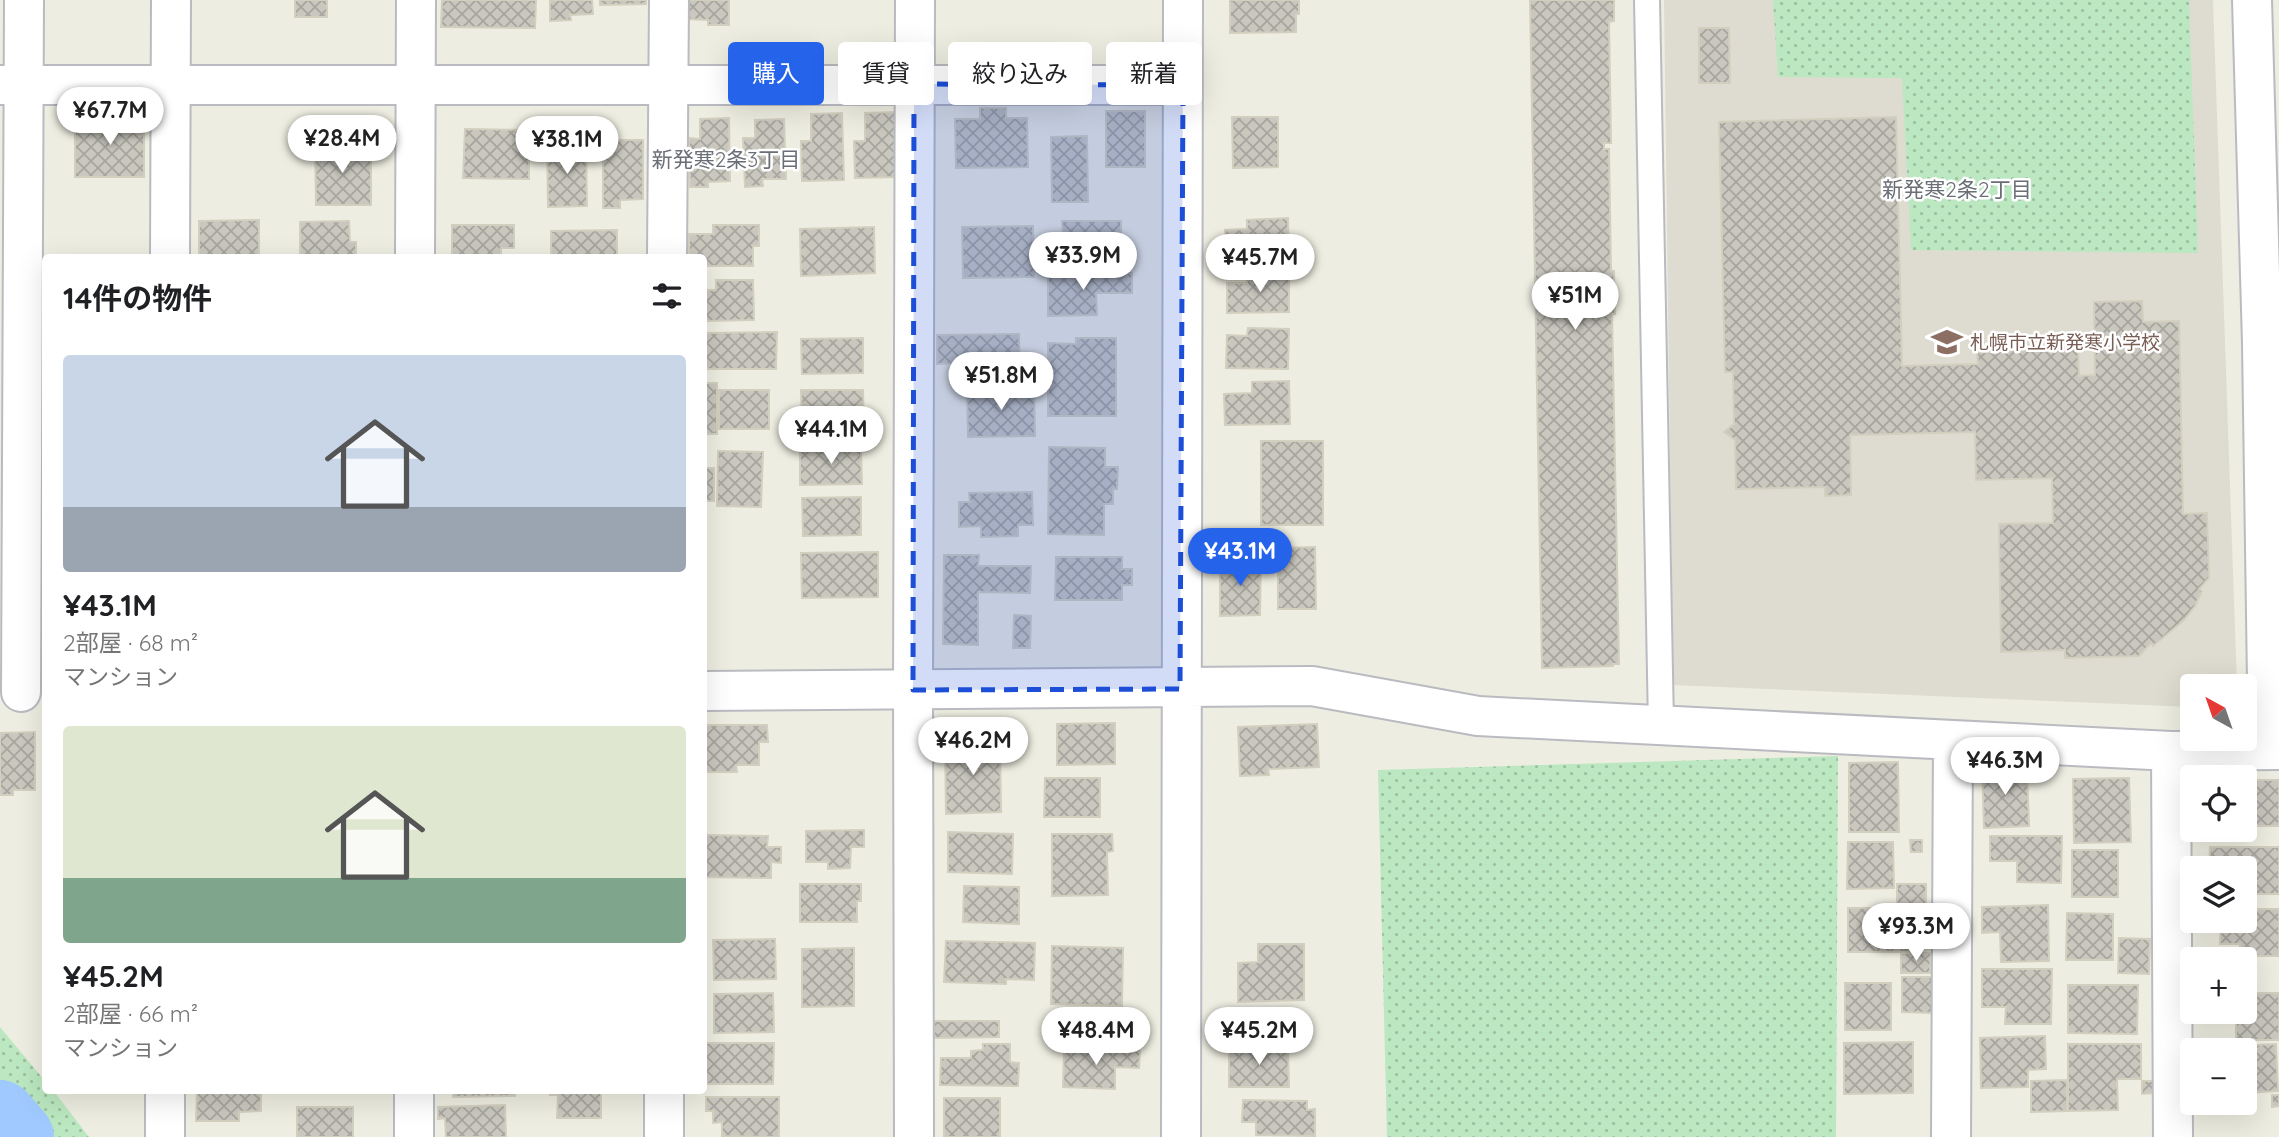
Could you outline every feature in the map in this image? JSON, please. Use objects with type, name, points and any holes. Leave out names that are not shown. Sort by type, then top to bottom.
[{"type":"street","points":[[22,692],[12,85],[24,0]]},
{"type":"street","points":[[170,254],[171,0]]},
{"type":"street","points":[[415,254],[416,0]]},
{"type":"street","points":[[667,254],[669,0]]},
{"type":"street","points":[[915,0],[915,42]]},
{"type":"street","points":[[1183,0],[1183,42]]},
{"type":"street","points":[[707,691],[1312,686],[1478,716],[1953,742],[2171,751],[2274,750],[2270,344],[2252,0]]},
{"type":"street","points":[[12,85],[838,84]]},
{"type":"street","points":[[934,84],[1106,85]]},
{"type":"street","points":[[915,105],[915,1137]]},
{"type":"street","points":[[1181,1137],[1183,105]]},
{"type":"street","points":[[1951,1137],[1953,742]]},
{"type":"street","points":[[2171,751],[2173,1137]]},
{"type":"street","points":[[165,1094],[165,1136]]},
{"type":"street","points":[[414,1094],[414,1137]]},
{"type":"street","points":[[664,1094],[664,1137]]},
{"type":"lane","points":[[1647,0],[1661,725]]},
{"type":"highlighted area","points":[[914,84],[1183,85],[1180,689],[913,690]]},
{"type":"shaded area","name":"札幌市立新発寒小学校","points":[[1664,0],[2213,0],[2237,674],[2180,674],[2180,706],[1673,685]]},
{"type":"green space","points":[[1773,0],[2189,0],[2198,253],[1911,250],[1902,78],[1778,77]]},
{"type":"green space","points":[[1838,756],[1836,1137],[1387,1137],[1378,770]]},
{"type":"green space","points":[[0,1027],[42,1077],[42,1094],[56,1094],[89,1137],[0,1137]]},
{"type":"building","points":[[295,0],[327,0],[327,17],[295,17]]},
{"type":"building","points":[[442,0],[536,0],[535,28],[441,27]]},
{"type":"building","points":[[550,0],[592,0],[593,14],[570,15],[571,20],[550,21]]},
{"type":"building","points":[[600,0],[646,0],[646,4],[600,5]]},
{"type":"building","points":[[689,0],[729,0],[729,25],[708,25],[708,20],[688,19]]},
{"type":"building","points":[[1230,0],[1299,0],[1296,32],[1230,33]]},
{"type":"building","points":[[1530,0],[1614,0],[1614,21],[1609,22],[1611,143],[1604,143],[1604,149],[1609,149],[1611,271],[1614,271],[1615,314],[1612,314],[1619,664],[1613,666],[1542,668]]},
{"type":"building","points":[[1699,28],[1729,28],[1730,83],[1699,83]]},
{"type":"building","points":[[980,108],[1006,108],[1006,118],[1027,118],[1028,167],[956,168],[955,119],[980,119]]},
{"type":"building","points":[[1106,111],[1145,111],[1145,167],[1106,167]]},
{"type":"building","points":[[896,112],[896,177],[855,178],[854,141],[865,141],[865,113]]},
{"type":"building","points":[[842,113],[844,180],[802,181],[801,141],[811,141],[811,114]]},
{"type":"building","points":[[75,117],[144,117],[144,177],[75,177]]},
{"type":"building","points":[[1232,117],[1278,117],[1278,167],[1233,168]]},
{"type":"building","points":[[1896,117],[1902,366],[1978,364],[1977,352],[1993,352],[1993,346],[2063,345],[2063,348],[2078,348],[2079,376],[2095,375],[2094,302],[2142,301],[2143,322],[2179,321],[2183,514],[2207,513],[2209,578],[2199,589],[2202,591],[2195,606],[2183,621],[2153,646],[2151,643],[2139,656],[2065,658],[2065,650],[2001,652],[1999,524],[2053,523],[2052,478],[1976,480],[1975,432],[1850,435],[1851,495],[1825,496],[1825,487],[1736,489],[1735,440],[1724,432],[1734,424],[1733,372],[1725,372],[1719,122]]},
{"type":"building","points":[[729,118],[730,181],[708,182],[708,187],[690,187],[689,138],[700,139],[700,119]]},
{"type":"building","points":[[784,119],[786,179],[762,179],[763,186],[745,187],[743,138],[755,138],[755,120]]},
{"type":"building","points":[[465,129],[529,130],[529,179],[463,178]]},
{"type":"building","points":[[1087,136],[1088,202],[1052,202],[1051,137]]},
{"type":"building","points":[[603,140],[643,140],[643,199],[620,200],[620,208],[603,208]]},
{"type":"building","points":[[315,142],[350,142],[350,149],[371,149],[371,205],[316,205]]},
{"type":"building","points":[[586,144],[587,206],[548,207],[547,145]]},
{"type":"building","points":[[1288,218],[1289,259],[1226,262],[1225,230],[1247,229],[1247,220]]},
{"type":"building","points":[[259,220],[259,254],[199,254],[199,221]]},
{"type":"building","points":[[349,221],[350,242],[356,242],[356,254],[300,254],[300,222]]},
{"type":"building","points":[[1062,221],[1121,221],[1121,261],[1052,262],[1052,236],[1063,236]]},
{"type":"building","points":[[452,225],[514,225],[514,248],[501,248],[501,254],[452,254]]},
{"type":"building","points":[[713,225],[759,225],[759,246],[753,246],[753,266],[707,266],[707,254],[689,254],[689,234],[713,234]]},
{"type":"building","points":[[1033,226],[1034,277],[963,278],[962,227]]},
{"type":"building","points":[[874,227],[875,273],[801,276],[800,229]]},
{"type":"building","points":[[617,230],[617,254],[551,254],[551,231]]},
{"type":"building","points":[[1132,273],[1132,293],[1096,293],[1097,315],[1048,316],[1048,274]]},
{"type":"building","points":[[1247,274],[1289,274],[1289,312],[1227,313],[1227,283],[1247,283]]},
{"type":"building","points":[[716,280],[753,280],[754,320],[707,321],[707,290],[716,290]]},
{"type":"building","points":[[1248,328],[1289,329],[1288,369],[1226,368],[1227,335],[1247,336]]},
{"type":"building","points":[[777,332],[776,369],[707,369],[707,333]]},
{"type":"building","points":[[1019,334],[1020,373],[957,375],[957,363],[937,364],[937,335]]},
{"type":"building","points":[[863,338],[863,373],[802,374],[801,339]]},
{"type":"building","points":[[1076,338],[1116,338],[1116,416],[1048,416],[1048,343],[1076,344]]},
{"type":"building","points":[[1289,381],[1290,424],[1225,425],[1224,394],[1252,393],[1252,382]]},
{"type":"building","points":[[707,383],[717,383],[717,434],[707,434]]},
{"type":"building","points":[[1034,387],[1035,436],[968,437],[967,388]]},
{"type":"building","points":[[719,390],[769,390],[769,429],[719,429]]},
{"type":"building","points":[[801,390],[863,390],[864,430],[802,431]]},
{"type":"building","points":[[1261,441],[1323,441],[1323,525],[1261,525]]},
{"type":"building","points":[[821,443],[839,443],[839,450],[861,449],[862,484],[800,485],[800,451],[821,450]]},
{"type":"building","points":[[1049,447],[1105,448],[1105,467],[1118,467],[1113,504],[1104,504],[1104,535],[1048,534]]},
{"type":"building","points":[[718,451],[763,452],[761,507],[717,506]]},
{"type":"building","points":[[707,468],[714,468],[714,501],[707,501]]},
{"type":"building","points":[[1032,492],[1033,525],[1018,525],[1018,536],[981,537],[981,526],[959,527],[959,502],[970,502],[969,493]]},
{"type":"building","points":[[861,497],[861,535],[803,536],[802,498]]},
{"type":"building","points":[[1315,547],[1316,609],[1278,609],[1278,548]]},
{"type":"building","points":[[878,552],[878,597],[802,598],[801,553]]},
{"type":"building","points":[[944,555],[979,555],[978,566],[1031,566],[1030,593],[978,592],[978,645],[943,644]]},
{"type":"building","points":[[1056,557],[1122,557],[1122,569],[1132,569],[1132,585],[1122,585],[1122,600],[1055,600]]},
{"type":"building","points":[[1220,560],[1261,560],[1260,615],[1220,616]]},
{"type":"building","points":[[1014,615],[1031,616],[1030,648],[1013,648]]},
{"type":"building","points":[[1115,723],[1115,764],[1057,765],[1057,724]]},
{"type":"building","points":[[1317,724],[1319,767],[1268,769],[1269,775],[1240,776],[1238,727]]},
{"type":"building","points":[[707,725],[767,725],[768,742],[759,742],[759,765],[736,765],[737,772],[707,772]]},
{"type":"building","points":[[35,732],[35,790],[13,790],[13,795],[0,795],[0,733]]},
{"type":"building","points":[[1000,741],[1001,812],[946,814],[945,742]]},
{"type":"building","points":[[1898,762],[1899,832],[1849,832],[1849,763]]},
{"type":"building","points":[[2027,767],[2029,826],[1984,828],[1982,768]]},
{"type":"building","points":[[1045,778],[1100,778],[1100,817],[1044,817]]},
{"type":"building","points":[[2129,778],[2131,842],[2074,843],[2073,779]]},
{"type":"building","points":[[2257,780],[2279,780],[2279,826],[2257,826]]},
{"type":"building","points":[[864,830],[864,847],[851,847],[850,868],[828,869],[828,862],[806,862],[806,831]]},
{"type":"building","points":[[948,832],[1013,834],[1012,874],[948,872]]},
{"type":"building","points":[[1052,834],[1112,834],[1113,851],[1107,852],[1108,895],[1052,896]]},
{"type":"building","points":[[707,835],[768,836],[767,847],[781,847],[781,863],[771,862],[771,878],[707,877]]},
{"type":"building","points":[[1990,836],[2062,836],[2061,883],[2017,882],[2017,861],[1990,861]]},
{"type":"building","points":[[1910,840],[1922,840],[1922,852],[1911,852]]},
{"type":"building","points":[[1848,842],[1893,842],[1894,888],[1847,889]]},
{"type":"building","points":[[2210,847],[2279,847],[2279,894],[2257,894],[2257,856],[2210,856]]},
{"type":"building","points":[[2072,850],[2118,850],[2118,897],[2072,897]]},
{"type":"building","points":[[800,884],[861,884],[861,901],[857,901],[857,922],[800,922]]},
{"type":"building","points":[[1897,884],[1926,884],[1926,904],[1897,905]]},
{"type":"building","points":[[964,886],[1019,887],[1019,924],[963,922]]},
{"type":"building","points":[[2048,905],[2049,961],[2001,962],[2000,932],[1982,933],[1982,907]]},
{"type":"building","points":[[1848,908],[1914,908],[1914,952],[1848,952]]},
{"type":"building","points":[[2257,909],[2279,909],[2279,956],[2257,956],[2257,947],[2220,944],[2220,933],[2257,933]]},
{"type":"building","points":[[2067,913],[2113,914],[2113,960],[2066,960]]},
{"type":"building","points":[[2119,938],[2150,939],[2149,974],[2118,973]]},
{"type":"building","points":[[775,939],[776,979],[714,980],[713,940]]},
{"type":"building","points":[[946,941],[1035,943],[1034,980],[1006,979],[1006,984],[944,982]]},
{"type":"building","points":[[1258,944],[1304,944],[1304,1000],[1238,1002],[1238,963],[1258,962]]},
{"type":"building","points":[[1052,946],[1123,948],[1122,1006],[1051,1004]]},
{"type":"building","points":[[854,948],[854,1006],[802,1007],[802,949]]},
{"type":"building","points":[[1901,953],[1931,953],[1930,973],[1901,973]]},
{"type":"building","points":[[1982,969],[2052,969],[2051,1024],[2005,1024],[2006,1007],[1982,1007]]},
{"type":"building","points":[[1902,977],[1933,977],[1933,1013],[1902,1012]]},
{"type":"building","points":[[1845,983],[1891,983],[1891,1030],[1845,1030]]},
{"type":"building","points":[[2068,985],[2138,985],[2137,1034],[2068,1033]]},
{"type":"building","points":[[773,993],[774,1032],[714,1033],[714,994]]},
{"type":"building","points":[[2257,993],[2279,993],[2279,1040],[2236,1038],[2236,1024],[2257,1024]]},
{"type":"building","points":[[934,1021],[999,1021],[999,1037],[934,1038]]},
{"type":"building","points":[[2045,1036],[2046,1069],[2028,1070],[2028,1087],[1981,1088],[1980,1038]]},
{"type":"building","points":[[1913,1042],[1913,1093],[1844,1094],[1844,1043]]},
{"type":"building","points":[[707,1043],[774,1043],[773,1084],[707,1084]]},
{"type":"building","points":[[983,1044],[1010,1044],[1010,1062],[1019,1063],[1018,1086],[940,1085],[941,1058],[971,1058],[971,1051],[983,1050]]},
{"type":"building","points":[[2068,1044],[2141,1044],[2141,1079],[2117,1079],[2118,1110],[2068,1111]]},
{"type":"building","points":[[2276,1044],[2278,1091],[2257,1092],[2257,1045]]},
{"type":"building","points":[[1288,1047],[1289,1087],[1229,1087],[1229,1048]]},
{"type":"building","points":[[1064,1049],[1140,1051],[1139,1068],[1115,1067],[1115,1089],[1063,1087]]},
{"type":"building","points":[[2067,1080],[2067,1111],[2031,1112],[2031,1081]]},
{"type":"building","points":[[2142,1081],[2153,1081],[2153,1093],[2142,1094]]},
{"type":"building","points":[[197,1094],[261,1094],[261,1111],[239,1112],[239,1121],[196,1121]]},
{"type":"building","points":[[453,1094],[515,1094],[515,1096],[453,1097]]},
{"type":"building","points":[[601,1094],[601,1118],[557,1118],[558,1095],[550,1095]]},
{"type":"building","points":[[2272,1095],[2279,1095],[2279,1106],[2272,1107]]},
{"type":"building","points":[[706,1097],[779,1097],[779,1137],[722,1136],[722,1122],[713,1123],[713,1111],[706,1111]]},
{"type":"building","points":[[944,1098],[1000,1098],[1000,1137],[944,1137]]},
{"type":"building","points":[[1243,1100],[1307,1101],[1307,1110],[1315,1109],[1315,1136],[1256,1135],[1256,1122],[1242,1122]]},
{"type":"building","points":[[505,1105],[506,1137],[446,1137],[445,1118],[438,1119],[438,1107]]},
{"type":"building","points":[[297,1107],[353,1107],[353,1137],[297,1137]]},
{"type":"waterway","points":[[0,1116],[18,1137]]},
{"type":"place","name":"札幌市立新発寒小学校","points":[[1947,342]]},
{"type":"district","name":"新発寒2条3丁目","points":[[726,160]]},
{"type":"district","name":"新発寒2条2丁目","points":[[1957,190]]}]
